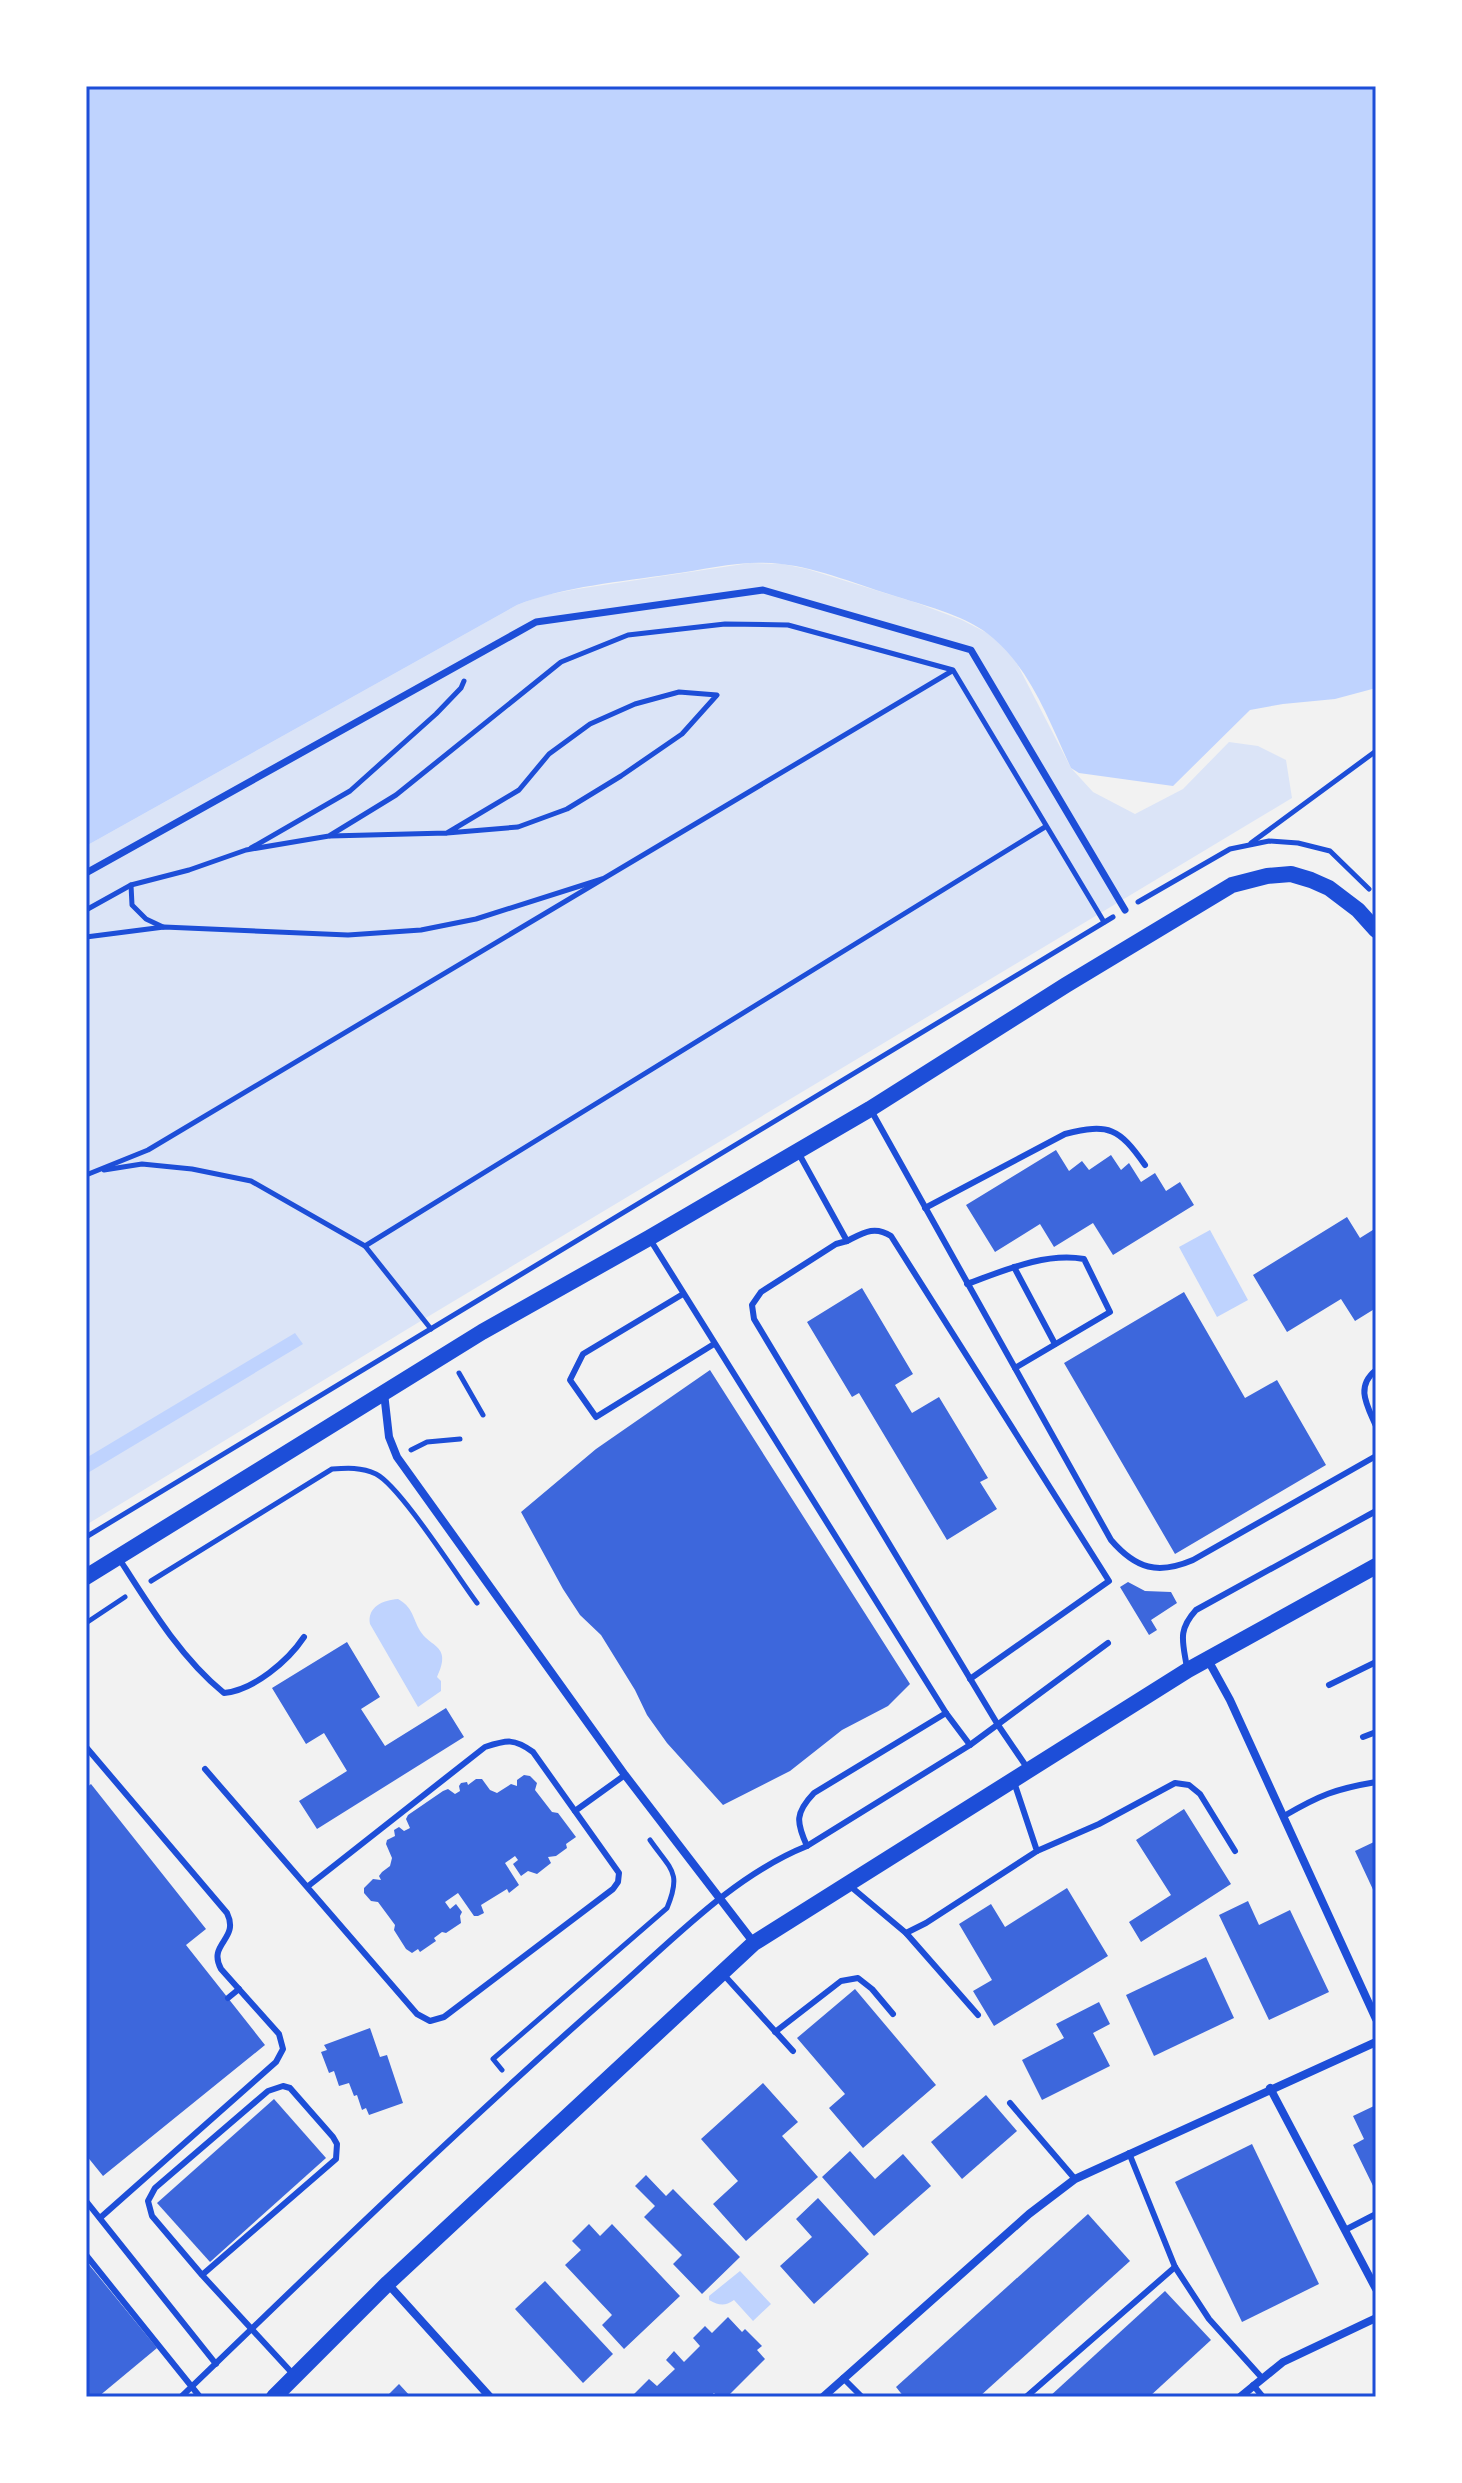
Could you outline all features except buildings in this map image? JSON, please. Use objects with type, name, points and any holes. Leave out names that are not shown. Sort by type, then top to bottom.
[{"type":"main road","points":[[86,1577],[482,1332],[870,1109],[1232,885],[1267,876],[1291,874],[1311,880],[1329,888],[1358,910],[1376,930]]},
{"type":"main road","points":[[274,2397],[388,2283],[754,1943],[1188,1670],[1376,1566]]},
{"type":"street","points":[[86,873],[536,622],[763,590],[971,650],[1125,910]]},
{"type":"street","points":[[384,1393],[389,1437],[397,1457],[625,1775],[754,1943]]},
{"type":"street","points":[[1208,1660],[1230,1700],[1376,2019]]},
{"type":"street","points":[[823,2397],[1029,2214],[1075,2179],[1376,2042]]},
{"type":"street","points":[[1270,2088],[1376,2289]]},
{"type":"street","points":[[388,2283],[490,2397]]},
{"type":"street","points":[[1240,2397],[1283,2362],[1376,2318]]},
{"type":"lane","points":[[870,1109],[1111,1540],[1123,1554],[1148,1567],[1176,1567],[1376,1456]]},
{"type":"lane","points":[[925,1208],[1065,1134],[1088,1128],[1108,1129],[1129,1142],[1145,1165]]},
{"type":"lane","points":[[797,1151],[847,1241]]},
{"type":"lane","points":[[970,1679],[1109,1581],[891,1236],[881,1230],[870,1230],[836,1244],[761,1292],[752,1305],[752,1312],[970,1679],[1029,1770]]},
{"type":"lane","points":[[649,1238],[946,1713],[970,1745]]},
{"type":"lane","points":[[967,1284],[1014,1267],[1068,1256],[1084,1259],[1110,1312],[1015,1368]]},
{"type":"lane","points":[[1014,1267],[1055,1344]]},
{"type":"lane","points":[[683,1294],[583,1354],[570,1380],[596,1417],[714,1344]]},
{"type":"lane","points":[[1376,1370],[1366,1379],[1364,1390],[1376,1426]]},
{"type":"lane","points":[[1188,1670],[1182,1633],[1196,1610],[1376,1511]]},
{"type":"lane","points":[[118,1557],[185,1653],[224,1693],[241,1691],[273,1669],[294,1652],[304,1637]]},
{"type":"lane","points":[[181,2397],[511,2082],[720,1899],[782,1856],[807,1846],[970,1745],[1108,1643]]},
{"type":"lane","points":[[1329,1685],[1376,1662]]},
{"type":"lane","points":[[807,1846],[799,1828],[799,1818],[803,1805],[814,1793],[946,1713]]},
{"type":"lane","points":[[1363,1737],[1376,1732]]},
{"type":"lane","points":[[205,1769],[307,1887],[417,2014],[423,2019],[438,2021],[613,1889],[619,1873],[533,1752],[520,1742],[505,1741],[485,1747],[307,1887]]},
{"type":"lane","points":[[87,1750],[227,1913],[231,1928],[229,1936],[219,1947],[217,1962],[279,2034],[283,2049],[281,2056],[100,2218]]},
{"type":"lane","points":[[575,1811],[625,1775]]},
{"type":"lane","points":[[1013,1780],[1037,1851]]},
{"type":"lane","points":[[1284,1816],[1320,1795],[1376,1782]]},
{"type":"lane","points":[[906,1933],[1037,1851],[1099,1824],[1175,1783],[1189,1785],[1200,1794],[1235,1851]]},
{"type":"lane","points":[[847,1884],[906,1933],[978,2015]]},
{"type":"lane","points":[[721,1973],[793,2051]]},
{"type":"lane","points":[[775,2032],[841,1981],[858,1978],[893,2014]]},
{"type":"lane","points":[[228,1998],[239,1989]]},
{"type":"lane","points":[[202,2275],[336,2159],[337,2144],[333,2137],[290,2088],[283,2086],[268,2091],[150,2194],[149,2209],[202,2275],[294,2375]]},
{"type":"lane","points":[[1010,2103],[1075,2179]]},
{"type":"lane","points":[[1129,2153],[1175,2267],[1209,2319],[1262,2378]]},
{"type":"lane","points":[[86,2201],[216,2364]]},
{"type":"lane","points":[[1345,2230],[1376,2214]]},
{"type":"lane","points":[[86,2255],[200,2397]]},
{"type":"lane","points":[[1026,2397],[1175,2267]]},
{"type":"lane","points":[[843,2378],[862,2397]]},
{"type":"lane","points":[[1253,2385],[1263,2397]]},
{"type":"path","points":[[329,836],[396,795],[561,662],[628,635],[725,624],[788,625],[953,670],[1104,922]]},
{"type":"path","points":[[246,850],[350,791],[461,688],[479,654]]},
{"type":"path","points":[[86,1175],[148,1150],[953,670]]},
{"type":"path","points":[[86,910],[131,885],[189,870],[246,850],[329,836],[447,833],[518,827],[567,809],[621,776],[682,734],[717,695],[679,692],[635,704],[590,724],[549,754],[519,790],[447,833]]},
{"type":"path","points":[[86,1537],[1104,922],[1230,849],[1250,844],[1376,751]]},
{"type":"path","points":[[365,1246],[1045,827]]},
{"type":"path","points":[[86,937],[164,927],[348,935],[421,930],[476,919],[611,876]]},
{"type":"path","points":[[131,885],[132,905],[146,919],[164,927]]},
{"type":"path","points":[[95,1171],[142,1164],[192,1169],[251,1181],[365,1246],[431,1329]]},
{"type":"path","points":[[459,1373],[483,1415]]},
{"type":"path","points":[[427,1442],[460,1439]]},
{"type":"path","points":[[86,1623],[332,1469],[357,1468],[378,1475],[395,1491],[479,1606]]},
{"type":"path","points":[[511,2082],[493,2059],[667,1908],[675,1888],[673,1872],[646,1835]]},
{"type":"shaded area","points":[[750,563],[807,569],[917,603],[991,635],[1013,656],[1071,768],[1093,792],[1135,814],[1183,789],[1229,742],[1258,746],[1286,760],[1292,798],[86,1525],[86,846],[517,605],[541,596],[577,589]]},
{"type":"water","points":[[86,86],[1376,86],[1376,688],[1335,699],[1250,710],[1173,786],[1079,773],[1071,768],[1029,681],[1006,651],[983,630],[935,609],[810,569],[767,563],[726,565],[574,589],[517,605],[86,846]]},
{"type":"water","points":[[1210,1230],[1248,1300],[1217,1317],[1179,1247]]},
{"type":"water","points":[[295,1333],[303,1344],[86,1474],[86,1458]]},
{"type":"water","points":[[398,1599],[409,1608],[423,1635],[441,1652],[437,1677],[441,1681],[441,1691],[418,1707],[370,1624],[371,1613],[377,1606]]},
{"type":"water","points":[[740,2271],[771,2304],[753,2321],[734,2300],[722,2304],[709,2300],[709,2296]]}]
